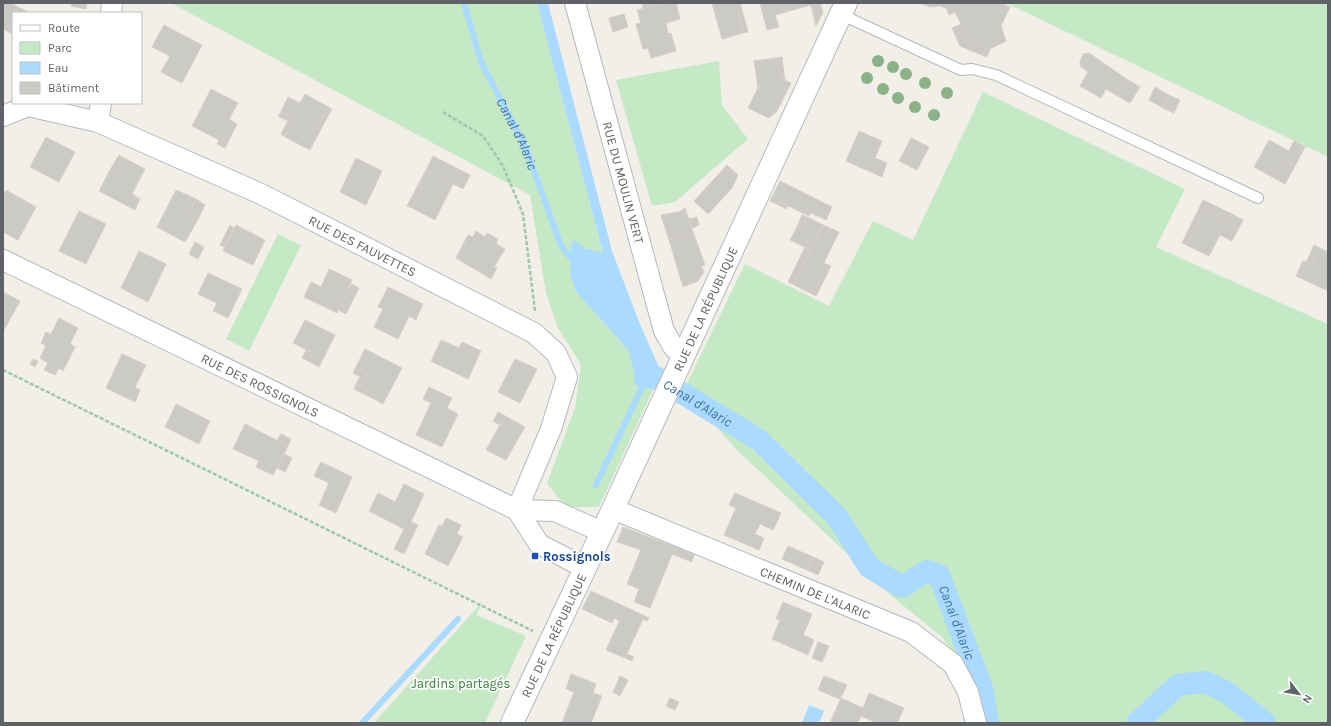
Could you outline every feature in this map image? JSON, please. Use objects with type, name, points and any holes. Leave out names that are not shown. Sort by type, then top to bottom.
[{"type":"street","name":"RUE DU MOULIN VERT","points":[[575,3],[664,331],[681,361]]},
{"type":"street","name":"RUE DE LA RÉPUBLIQUE","points":[[512,723],[613,510],[843,9]]},
{"type":"street","name":"RUE DES FAUVETTES","points":[[3,116],[28,106],[99,112],[534,333],[556,353],[567,377],[551,429],[517,510]]},
{"type":"street","name":"RUE DES ROSSIGNOLS","points":[[3,260],[517,510],[555,511],[602,532]]},
{"type":"street","points":[[517,510],[539,544],[585,568]]},
{"type":"street","name":"CHEMIN DE L'ALARIC","points":[[613,510],[912,632],[953,664],[968,692],[976,723]]},
{"type":"lane","points":[[843,9],[961,70],[972,69],[996,75],[1258,198]]},
{"type":"path","points":[[443,112],[483,136],[503,166],[522,214],[535,313],[534,333]]},
{"type":"path","points":[[3,370],[551,640]]},
{"type":"green space","points":[[171,3],[537,3],[603,254],[571,244],[570,274],[576,292],[629,351],[635,376],[634,385],[653,390],[599,507],[565,507],[547,483],[575,408],[581,365],[558,328],[546,293],[530,195]]},
{"type":"green space","points":[[1006,3],[1328,3],[1328,157]]},
{"type":"green space","points":[[719,61],[722,105],[748,139],[675,202],[652,206],[616,80]]},
{"type":"green space","points":[[983,92],[1185,189],[1156,247],[1328,324],[1328,723],[984,723],[984,713],[967,674],[943,638],[894,598],[736,449],[704,413],[711,410],[713,402],[685,387],[745,264],[829,306],[873,221],[913,240]]},
{"type":"green space","points":[[278,234],[301,245],[249,351],[226,339]]},
{"type":"green space","name":"Jardins partagés","points":[[483,601],[476,615],[526,636],[485,723],[374,723]]},
{"type":"water","points":[[537,3],[548,3],[612,251],[639,322],[661,372],[653,390],[634,385],[635,376],[629,351],[576,292],[570,274],[571,244],[574,240],[584,248],[603,253]]},
{"type":"water","points":[[685,387],[714,402],[711,410],[704,413],[679,402]]},
{"type":"water","points":[[809,705],[824,711],[819,723],[802,723]]},
{"type":"building","points":[[3,3],[10,3],[28,12],[12,12],[12,34],[3,29]]},
{"type":"building","points":[[72,3],[87,3],[86,9],[71,6]]},
{"type":"building","points":[[642,3],[664,3],[643,8]]},
{"type":"building","points":[[664,3],[676,3],[680,19],[666,23],[668,34],[671,33],[676,51],[651,58],[646,41],[641,42],[636,24],[641,23],[637,10]]},
{"type":"building","points":[[712,3],[740,3],[742,10],[738,11],[743,33],[722,39]]},
{"type":"building","points":[[760,3],[820,3],[823,12],[816,26],[811,5],[775,15],[779,27],[767,30]]},
{"type":"building","points":[[920,3],[1000,3],[1010,7],[1001,26],[1006,41],[990,49],[969,40],[955,12],[949,15],[947,9],[941,6],[930,7]]},
{"type":"building","points":[[742,10],[748,32],[743,33],[738,11]]},
{"type":"building","points":[[624,14],[628,27],[613,32],[609,18]]},
{"type":"building","points":[[961,24],[969,40],[990,49],[987,57],[960,46],[952,28]]},
{"type":"building","points":[[164,25],[202,45],[182,83],[161,72],[170,56],[152,47]]},
{"type":"building","points":[[646,41],[648,48],[643,49],[641,42]]},
{"type":"building","points":[[1089,53],[1128,80],[1118,96],[1106,89],[1101,98],[1080,86],[1088,72],[1080,66],[1080,62],[1083,54]]},
{"type":"building","points":[[782,57],[784,74],[781,74],[782,79],[791,83],[777,111],[769,118],[748,108],[761,82],[760,75],[756,74],[754,61]]},
{"type":"building","points":[[756,74],[760,75],[761,82],[758,89]]},
{"type":"building","points":[[781,74],[784,74],[785,80],[782,79]]},
{"type":"building","points":[[1128,80],[1140,87],[1130,103],[1118,96]]},
{"type":"building","points":[[1155,87],[1169,95],[1163,108],[1149,100]]},
{"type":"building","points":[[211,89],[238,103],[229,119],[237,124],[225,148],[217,144],[219,140],[192,126]]},
{"type":"building","points":[[305,94],[332,109],[328,116],[324,114],[316,129],[320,131],[310,150],[285,137],[295,119],[281,112],[288,97],[300,103]]},
{"type":"building","points":[[1169,95],[1180,100],[1174,113],[1163,108]]},
{"type":"building","points":[[281,112],[295,119],[285,137],[281,134],[288,121],[278,116]]},
{"type":"building","points":[[324,114],[328,116],[320,131],[316,129]]},
{"type":"building","points":[[859,131],[882,141],[875,158],[887,163],[882,177],[846,161]]},
{"type":"building","points":[[46,137],[75,152],[59,182],[30,167]]},
{"type":"building","points":[[911,138],[929,147],[917,170],[909,166],[913,157],[904,152]]},
{"type":"building","points":[[1269,140],[1289,151],[1294,141],[1305,147],[1295,166],[1284,161],[1274,178],[1254,167]]},
{"type":"building","points":[[904,152],[913,157],[909,166],[899,161]]},
{"type":"building","points":[[119,155],[124,158],[116,173],[110,170]]},
{"type":"building","points":[[433,156],[470,175],[463,189],[426,170]]},
{"type":"building","points":[[124,158],[145,169],[132,194],[140,199],[135,210],[99,191],[110,170],[116,173]]},
{"type":"building","points":[[356,158],[382,171],[366,205],[340,192]]},
{"type":"building","points":[[1284,161],[1295,166],[1285,184],[1274,178]]},
{"type":"building","points":[[727,165],[738,175],[732,188],[708,214],[694,201]]},
{"type":"building","points":[[426,170],[453,184],[435,220],[412,208],[423,187],[418,185]]},
{"type":"building","points":[[780,181],[832,207],[826,220],[811,213],[809,216],[780,202],[779,205],[770,201]]},
{"type":"building","points":[[418,185],[423,187],[412,208],[407,206]]},
{"type":"building","points":[[6,190],[36,207],[18,240],[3,232],[3,213],[7,205],[3,203],[3,196]]},
{"type":"building","points":[[176,190],[196,199],[188,216],[197,221],[185,242],[157,227]]},
{"type":"building","points":[[196,199],[205,205],[197,221],[188,216]]},
{"type":"building","points":[[1203,200],[1232,214],[1228,221],[1205,210],[1186,245],[1182,243]]},
{"type":"building","points":[[780,202],[788,206],[786,209],[779,205]]},
{"type":"building","points":[[3,203],[7,205],[3,213]]},
{"type":"building","points":[[685,208],[693,232],[669,240],[661,215],[679,212]]},
{"type":"building","points":[[1205,210],[1228,221],[1232,214],[1243,220],[1232,241],[1220,235],[1209,256],[1186,245]]},
{"type":"building","points":[[79,211],[106,224],[86,264],[59,251]]},
{"type":"building","points":[[802,215],[807,217],[801,230],[797,227]]},
{"type":"building","points":[[697,217],[699,225],[692,228],[689,219]]},
{"type":"building","points":[[807,217],[823,225],[811,250],[790,240],[797,227],[801,230]]},
{"type":"building","points":[[230,225],[234,228],[224,247],[220,245]]},
{"type":"building","points":[[236,225],[265,240],[253,265],[223,251]]},
{"type":"building","points":[[823,225],[839,232],[824,263],[831,266],[816,296],[794,285]]},
{"type":"building","points":[[476,231],[485,237],[487,233],[498,239],[496,244],[505,249],[494,267],[497,268],[491,279],[456,258],[468,235],[473,237]]},
{"type":"building","points":[[693,232],[705,265],[701,266],[704,272],[698,281],[683,287],[669,240]]},
{"type":"building","points":[[195,242],[204,247],[198,259],[189,254]]},
{"type":"building","points":[[1314,245],[1328,252],[1328,291],[1296,276],[1303,261],[1312,264],[1315,257],[1310,254]]},
{"type":"building","points":[[805,247],[811,250],[794,285],[788,282]]},
{"type":"building","points":[[139,251],[166,264],[148,302],[121,288]]},
{"type":"building","points":[[1310,254],[1315,257],[1312,264],[1306,262]]},
{"type":"building","points":[[329,269],[352,280],[337,313],[304,297],[311,282],[321,287]]},
{"type":"building","points":[[208,273],[242,289],[228,318],[213,311],[217,303],[198,294]]},
{"type":"building","points":[[351,284],[359,288],[346,314],[338,310]]},
{"type":"building","points":[[388,287],[423,304],[416,320],[409,316],[398,339],[374,327],[383,309],[378,307]]},
{"type":"building","points":[[3,292],[20,301],[3,332]]},
{"type":"building","points":[[59,318],[78,328],[70,344],[75,347],[63,371],[59,368],[55,375],[44,370],[48,363],[40,358],[46,346],[41,343],[46,332],[51,334]]},
{"type":"building","points":[[305,320],[335,335],[319,367],[308,361],[313,353],[293,343]]},
{"type":"building","points":[[441,340],[459,348],[462,342],[481,351],[468,379],[431,361]]},
{"type":"building","points":[[365,349],[402,368],[383,404],[372,398],[375,393],[361,386],[368,374],[356,367]]},
{"type":"building","points":[[306,350],[313,353],[308,361],[302,358]]},
{"type":"building","points":[[122,354],[146,365],[135,387],[140,390],[135,402],[106,388]]},
{"type":"building","points":[[33,359],[38,361],[35,367],[30,364]]},
{"type":"building","points":[[515,359],[537,369],[520,403],[498,392]]},
{"type":"building","points":[[356,367],[368,374],[365,379],[353,373]]},
{"type":"building","points":[[360,377],[365,379],[361,386],[356,384]]},
{"type":"building","points":[[356,384],[375,393],[372,398],[354,389]]},
{"type":"building","points":[[429,387],[452,398],[447,408],[458,414],[442,447],[416,435],[431,403],[423,399]]},
{"type":"building","points":[[176,404],[210,421],[199,444],[165,427]]},
{"type":"building","points":[[498,412],[507,417],[502,426],[493,421]]},
{"type":"building","points":[[507,417],[525,427],[506,460],[486,450],[500,425],[502,426]]},
{"type":"building","points":[[245,424],[288,446],[273,475],[256,467],[259,461],[233,449]]},
{"type":"building","points":[[281,434],[291,439],[288,446],[277,441]]},
{"type":"building","points":[[284,454],[292,458],[285,472],[277,468]]},
{"type":"building","points":[[321,462],[352,477],[336,513],[319,505],[329,483],[314,476]]},
{"type":"building","points":[[404,484],[424,494],[411,522],[418,525],[404,554],[394,549],[404,529],[369,511],[378,493],[395,502]]},
{"type":"building","points":[[735,493],[781,513],[773,530],[760,524],[755,534],[764,538],[759,550],[724,535],[736,508],[729,505]]},
{"type":"building","points":[[446,518],[461,525],[457,534],[463,537],[448,566],[425,554],[439,525],[442,526]]},
{"type":"building","points":[[623,527],[675,547],[650,608],[634,602],[639,589],[627,584],[641,550],[617,542]]},
{"type":"building","points":[[788,546],[813,557],[807,570],[782,559]]},
{"type":"building","points":[[675,547],[694,555],[692,562],[672,554]]},
{"type":"building","points":[[813,557],[824,562],[818,575],[807,570]]},
{"type":"building","points":[[591,591],[626,607],[620,621],[614,618],[612,623],[582,609]]},
{"type":"building","points":[[783,602],[812,614],[803,635],[814,640],[808,655],[772,639],[780,620],[776,619]]},
{"type":"building","points":[[626,607],[649,618],[647,621],[643,619],[625,658],[606,650]]},
{"type":"building","points":[[818,642],[829,646],[822,662],[812,658]]},
{"type":"building","points":[[627,654],[634,657],[632,661],[625,658]]},
{"type":"building","points":[[571,674],[596,684],[593,693],[602,696],[591,723],[562,723],[574,692],[566,689]]},
{"type":"building","points":[[620,676],[628,680],[620,696],[613,692]]},
{"type":"building","points":[[824,676],[847,685],[840,699],[818,690]]},
{"type":"building","points":[[869,693],[904,708],[897,723],[877,723],[861,716],[858,723],[830,723],[841,698],[863,708]]},
{"type":"building","points":[[670,698],[679,702],[675,710],[666,706]]},
{"type":"waterway","name":"Canal d'Alaric","points":[[464,3],[481,62],[525,146],[561,246],[575,263]]},
{"type":"waterway","name":"Canal d'Alaric","points":[[641,356],[649,373],[759,440],[837,517],[869,567],[902,587],[927,571],[939,575],[982,688],[988,723]]},
{"type":"waterway","points":[[596,485],[645,381]]},
{"type":"waterway","points":[[362,723],[458,619]]},
{"type":"waterway","name":"Canal d'Alaric","points":[[1137,723],[1178,685],[1205,682],[1228,693],[1265,723]]},
{"type":"place","name":"Rossignols","points":[[535,556]]}]
